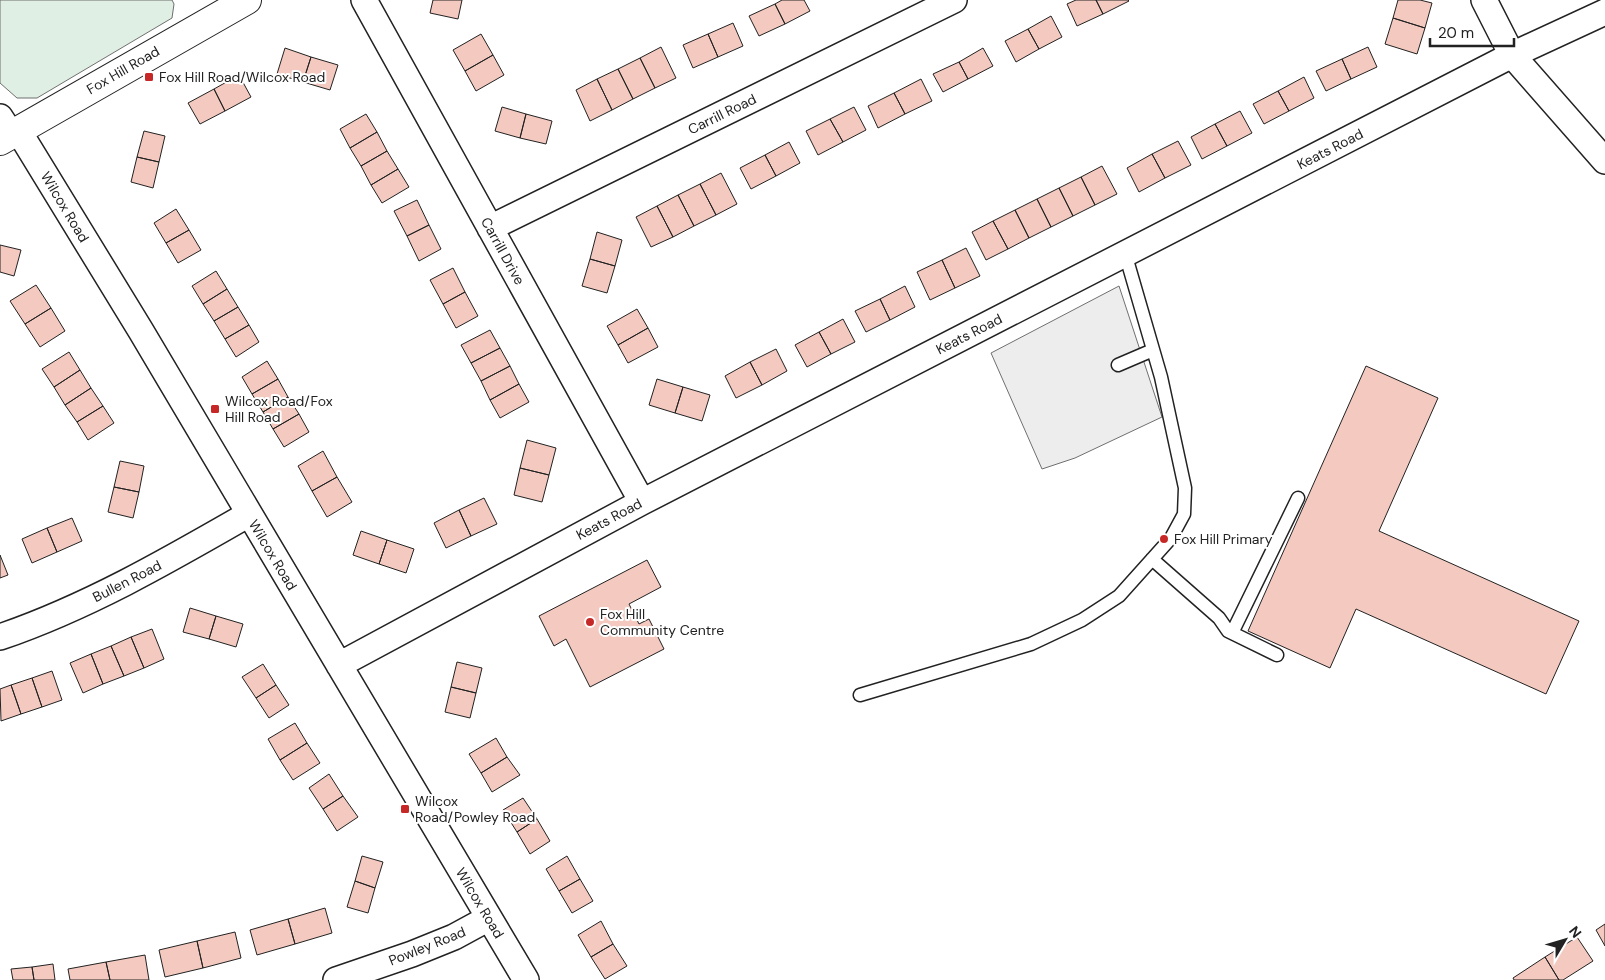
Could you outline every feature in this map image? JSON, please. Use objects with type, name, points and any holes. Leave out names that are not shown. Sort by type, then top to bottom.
[{"type":"street","name":"Fox Hill Road","points":[[7,130],[217,11],[247,0]]},
{"type":"street","name":"Carrill Drive","points":[[364,0],[642,502]]},
{"type":"street","name":"Carrill Road","points":[[490,228],[954,0]]},
{"type":"street","points":[[1484,0],[1512,55],[1605,161]]},
{"type":"street","name":"Keats Road","points":[[339,665],[642,502],[1512,55],[1605,12]]},
{"type":"street","name":"Wilcox Road","points":[[7,130],[142,331],[526,980]]},
{"type":"street","name":"Bullen Road","points":[[0,637],[92,599],[161,565],[249,514]]},
{"type":"street","name":"Powley Road","points":[[336,980],[421,951],[454,937],[489,918]]},
{"type":"lane","points":[[860,695],[1031,644],[1082,620],[1119,596],[1171,538],[1184,514],[1186,488],[1161,377],[1125,254]]},
{"type":"lane","points":[[1118,365],[1153,350]]},
{"type":"lane","points":[[1232,633],[1298,498]]},
{"type":"lane","points":[[1152,559],[1219,618],[1228,631],[1277,655]]},
{"type":"green space","points":[[0,0],[172,0],[174,4],[172,18],[37,98],[17,98],[0,83]]},
{"type":"shaded area","points":[[1119,286],[1162,417],[1075,458],[1042,469],[991,353]]},
{"type":"building","points":[[433,0],[462,0],[458,19],[430,13]]},
{"type":"building","points":[[782,0],[804,0],[810,11],[785,24],[775,4]]},
{"type":"building","points":[[1076,0],[1096,0],[1103,14],[1077,26],[1067,4]]},
{"type":"building","points":[[1096,0],[1128,0],[1129,1],[1103,14]]},
{"type":"building","points":[[1398,0],[1420,0],[1432,3],[1425,28],[1393,18]]},
{"type":"building","points":[[775,4],[785,24],[759,36],[749,16]]},
{"type":"building","points":[[1051,16],[1062,37],[1039,49],[1028,29]]},
{"type":"building","points":[[1393,18],[1425,28],[1417,54],[1385,44]]},
{"type":"building","points":[[733,23],[743,46],[718,57],[708,34]]},
{"type":"building","points":[[1028,29],[1039,49],[1016,62],[1005,41]]},
{"type":"building","points":[[481,34],[493,55],[465,71],[453,50]]},
{"type":"building","points":[[708,34],[718,57],[693,68],[683,45]]},
{"type":"building","points":[[661,47],[676,78],[655,88],[640,58]]},
{"type":"building","points":[[1368,47],[1377,67],[1351,79],[1342,59]]},
{"type":"building","points":[[285,48],[311,57],[303,82],[277,74]]},
{"type":"building","points":[[983,48],[993,66],[968,79],[959,62]]},
{"type":"building","points":[[493,55],[504,75],[476,91],[465,71]]},
{"type":"building","points":[[311,57],[338,65],[330,90],[303,82]]},
{"type":"building","points":[[640,58],[655,88],[633,99],[618,69]]},
{"type":"building","points":[[1342,59],[1351,79],[1326,91],[1316,71]]},
{"type":"building","points":[[959,62],[968,79],[943,92],[933,74]]},
{"type":"building","points":[[618,69],[633,99],[612,110],[597,79]]},
{"type":"building","points":[[239,75],[251,97],[225,111],[214,89]]},
{"type":"building","points":[[1304,77],[1314,98],[1289,111],[1278,91]]},
{"type":"building","points":[[597,79],[612,110],[590,121],[576,90]]},
{"type":"building","points":[[921,79],[932,101],[905,114],[894,93]]},
{"type":"building","points":[[214,89],[225,111],[200,124],[188,103]]},
{"type":"building","points":[[1278,91],[1289,111],[1264,124],[1253,104]]},
{"type":"building","points":[[894,93],[905,114],[878,128],[868,106]]},
{"type":"building","points":[[502,107],[526,114],[520,138],[495,131]]},
{"type":"building","points":[[854,107],[866,130],[843,142],[830,119]]},
{"type":"building","points":[[1240,111],[1252,133],[1227,146],[1215,124]]},
{"type":"building","points":[[366,114],[377,132],[350,148],[340,129]]},
{"type":"building","points":[[526,114],[552,121],[546,144],[520,138]]},
{"type":"building","points":[[830,119],[843,142],[818,155],[806,131]]},
{"type":"building","points":[[1215,124],[1227,146],[1202,159],[1191,137]]},
{"type":"building","points":[[144,131],[165,136],[159,162],[137,157]]},
{"type":"building","points":[[377,132],[387,151],[361,166],[350,148]]},
{"type":"building","points":[[1178,141],[1191,165],[1165,178],[1152,154]]},
{"type":"building","points":[[789,142],[800,163],[776,176],[765,155]]},
{"type":"building","points":[[387,151],[398,169],[371,185],[361,166]]},
{"type":"building","points":[[1152,154],[1165,178],[1139,192],[1127,168]]},
{"type":"building","points":[[765,155],[776,176],[751,189],[740,168]]},
{"type":"building","points":[[137,157],[159,162],[153,188],[131,182]]},
{"type":"building","points":[[1102,166],[1117,194],[1095,205],[1081,177]]},
{"type":"building","points":[[398,169],[409,187],[382,203],[371,185]]},
{"type":"building","points":[[721,173],[737,204],[716,215],[700,184]]},
{"type":"building","points":[[1081,177],[1095,205],[1073,216],[1059,188]]},
{"type":"building","points":[[700,184],[716,215],[694,226],[678,195]]},
{"type":"building","points":[[1059,188],[1073,216],[1051,227],[1037,199]]},
{"type":"building","points":[[678,195],[694,226],[673,237],[657,206]]},
{"type":"building","points":[[1037,199],[1051,227],[1029,238],[1015,210]]},
{"type":"building","points":[[417,200],[429,225],[407,236],[394,211]]},
{"type":"building","points":[[657,206],[673,237],[651,247],[636,217]]},
{"type":"building","points":[[176,209],[189,230],[166,243],[154,223]]},
{"type":"building","points":[[1015,210],[1029,238],[1008,249],[993,221]]},
{"type":"building","points":[[993,221],[1008,249],[986,260],[972,232]]},
{"type":"building","points":[[429,225],[441,249],[419,261],[407,236]]},
{"type":"building","points":[[189,230],[201,250],[178,263],[166,243]]},
{"type":"building","points":[[597,232],[622,240],[615,266],[590,259]]},
{"type":"building","points":[[0,245],[21,250],[14,276],[0,272]]},
{"type":"building","points":[[966,248],[980,276],[955,288],[942,260]]},
{"type":"building","points":[[590,259],[615,266],[607,293],[582,286]]},
{"type":"building","points":[[942,260],[955,288],[930,300],[917,272]]},
{"type":"building","points":[[453,268],[465,292],[443,304],[430,280]]},
{"type":"building","points":[[216,271],[227,289],[203,304],[192,286]]},
{"type":"building","points":[[36,285],[51,308],[25,324],[10,301]]},
{"type":"building","points":[[905,286],[915,307],[890,320],[880,299]]},
{"type":"building","points":[[227,289],[238,307],[214,321],[203,304]]},
{"type":"building","points":[[465,292],[478,316],[456,328],[443,304]]},
{"type":"building","points":[[880,299],[890,320],[866,332],[855,311]]},
{"type":"building","points":[[238,307],[249,325],[225,339],[214,321]]},
{"type":"building","points":[[51,308],[65,331],[40,347],[25,324]]},
{"type":"building","points":[[637,309],[648,328],[618,345],[607,326]]},
{"type":"building","points":[[843,319],[855,342],[831,354],[819,332]]},
{"type":"building","points":[[249,325],[259,342],[236,357],[225,339]]},
{"type":"building","points":[[648,328],[658,347],[628,363],[618,345]]},
{"type":"building","points":[[490,330],[500,348],[471,363],[461,345]]},
{"type":"building","points":[[819,332],[831,354],[807,367],[795,345]]},
{"type":"building","points":[[500,348],[510,366],[481,381],[471,363]]},
{"type":"building","points":[[776,349],[787,371],[762,385],[750,362]]},
{"type":"building","points":[[69,352],[80,370],[54,387],[42,369]]},
{"type":"building","points":[[267,361],[278,379],[252,394],[242,377]]},
{"type":"building","points":[[750,362],[762,385],[736,398],[725,376]]},
{"type":"building","points":[[510,366],[519,384],[490,400],[481,381]]},
{"type":"building","points":[[1366,366],[1438,398],[1379,531],[1579,621],[1546,694],[1356,609],[1330,668],[1248,631]]},
{"type":"building","points":[[80,370],[91,388],[65,405],[54,387]]},
{"type":"building","points":[[278,379],[288,397],[263,412],[252,394]]},
{"type":"building","points":[[657,379],[683,387],[675,413],[649,405]]},
{"type":"building","points":[[519,384],[529,402],[500,418],[490,400]]},
{"type":"building","points":[[683,387],[710,395],[702,421],[675,413]]},
{"type":"building","points":[[91,388],[103,406],[77,422],[65,405]]},
{"type":"building","points":[[288,397],[299,414],[273,429],[263,412]]},
{"type":"building","points":[[103,406],[114,423],[88,440],[77,422]]},
{"type":"building","points":[[299,414],[309,432],[284,447],[273,429]]},
{"type":"building","points":[[527,440],[556,448],[549,475],[520,468]]},
{"type":"building","points":[[323,451],[337,477],[312,491],[298,466]]},
{"type":"building","points":[[120,461],[144,466],[139,492],[114,487]]},
{"type":"building","points":[[520,468],[549,475],[542,502],[514,495]]},
{"type":"building","points":[[337,477],[352,502],[327,517],[312,491]]},
{"type":"building","points":[[114,487],[139,492],[133,518],[108,512]]},
{"type":"building","points":[[484,498],[497,524],[471,536],[459,510]]},
{"type":"building","points":[[459,510],[471,536],[446,548],[434,523]]},
{"type":"building","points":[[72,518],[82,541],[57,552],[47,528]]},
{"type":"building","points":[[47,528],[57,552],[32,563],[22,539]]},
{"type":"building","points":[[361,531],[387,540],[379,564],[353,555]]},
{"type":"building","points":[[387,540],[414,549],[406,573],[379,564]]},
{"type":"building","points":[[0,555],[8,575],[0,578]]},
{"type":"building","name":"Fox Hill Community Centre","points":[[647,560],[661,587],[629,604],[639,624],[649,619],[664,649],[590,687],[566,639],[554,646],[539,616]]},
{"type":"building","points":[[190,608],[216,616],[209,639],[183,632]]},
{"type":"building","points":[[216,616],[243,624],[236,647],[209,639]]},
{"type":"building","points":[[152,629],[164,659],[144,668],[131,637]]},
{"type":"building","points":[[131,637],[144,668],[124,676],[111,646]]},
{"type":"building","points":[[111,646],[124,676],[103,684],[91,654]]},
{"type":"building","points":[[91,654],[103,684],[83,693],[70,663]]},
{"type":"building","points":[[457,662],[482,668],[476,693],[451,687]]},
{"type":"building","points":[[263,664],[276,685],[256,698],[242,677]]},
{"type":"building","points":[[52,671],[62,700],[42,707],[32,678]]},
{"type":"building","points":[[32,678],[42,707],[21,714],[11,685]]},
{"type":"building","points":[[11,685],[21,714],[1,721],[0,689]]},
{"type":"building","points":[[276,685],[289,705],[269,718],[256,698]]},
{"type":"building","points":[[451,687],[476,693],[470,718],[445,712]]},
{"type":"building","points":[[295,723],[307,743],[280,760],[268,739]]},
{"type":"building","points":[[496,738],[507,757],[481,773],[469,754]]},
{"type":"building","points":[[307,743],[320,763],[293,780],[280,760]]},
{"type":"building","points":[[507,757],[520,775],[492,792],[481,773]]},
{"type":"building","points":[[329,774],[343,796],[323,809],[309,788]]},
{"type":"building","points":[[343,796],[358,817],[337,831],[323,809]]},
{"type":"building","points":[[523,798],[537,819],[517,832],[503,810]]},
{"type":"building","points":[[537,819],[550,841],[530,854],[517,832]]},
{"type":"building","points":[[362,856],[383,862],[375,888],[355,881]]},
{"type":"building","points":[[567,856],[580,879],[559,891],[546,869]]},
{"type":"building","points":[[580,879],[593,901],[572,913],[559,891]]},
{"type":"building","points":[[355,881],[375,888],[368,913],[347,907]]},
{"type":"building","points":[[325,908],[332,933],[295,944],[288,919]]},
{"type":"building","points":[[288,919],[295,944],[257,955],[250,930]]},
{"type":"building","points":[[601,921],[613,944],[591,957],[578,935]]},
{"type":"building","points":[[1605,924],[1605,946],[1596,930]]},
{"type":"building","points":[[235,932],[241,958],[203,968],[197,941]]},
{"type":"building","points":[[1577,937],[1593,961],[1563,980],[1559,980],[1545,957]]},
{"type":"building","points":[[197,941],[203,968],[165,977],[159,950]]},
{"type":"building","points":[[613,944],[627,966],[605,979],[591,957]]},
{"type":"building","points":[[145,955],[149,980],[110,980],[106,962]]},
{"type":"building","points":[[1545,957],[1559,980],[1514,980],[1513,978]]},
{"type":"building","points":[[106,962],[110,980],[70,980],[68,969]]},
{"type":"building","points":[[53,964],[55,980],[34,980],[32,967]]},
{"type":"building","points":[[32,967],[34,980],[13,980],[11,969]]},
{"type":"place","name":"Fox Hill Road/Wilcox Road","points":[[149,77]]},
{"type":"place","name":"Wilcox Road/Fox Hill Road","points":[[215,409]]},
{"type":"place","name":"Fox Hill Primary","points":[[1164,539]]},
{"type":"place","name":"Fox Hill Community Centre","points":[[590,622]]},
{"type":"place","name":"Wilcox Road/Powley Road","points":[[405,809]]}]
